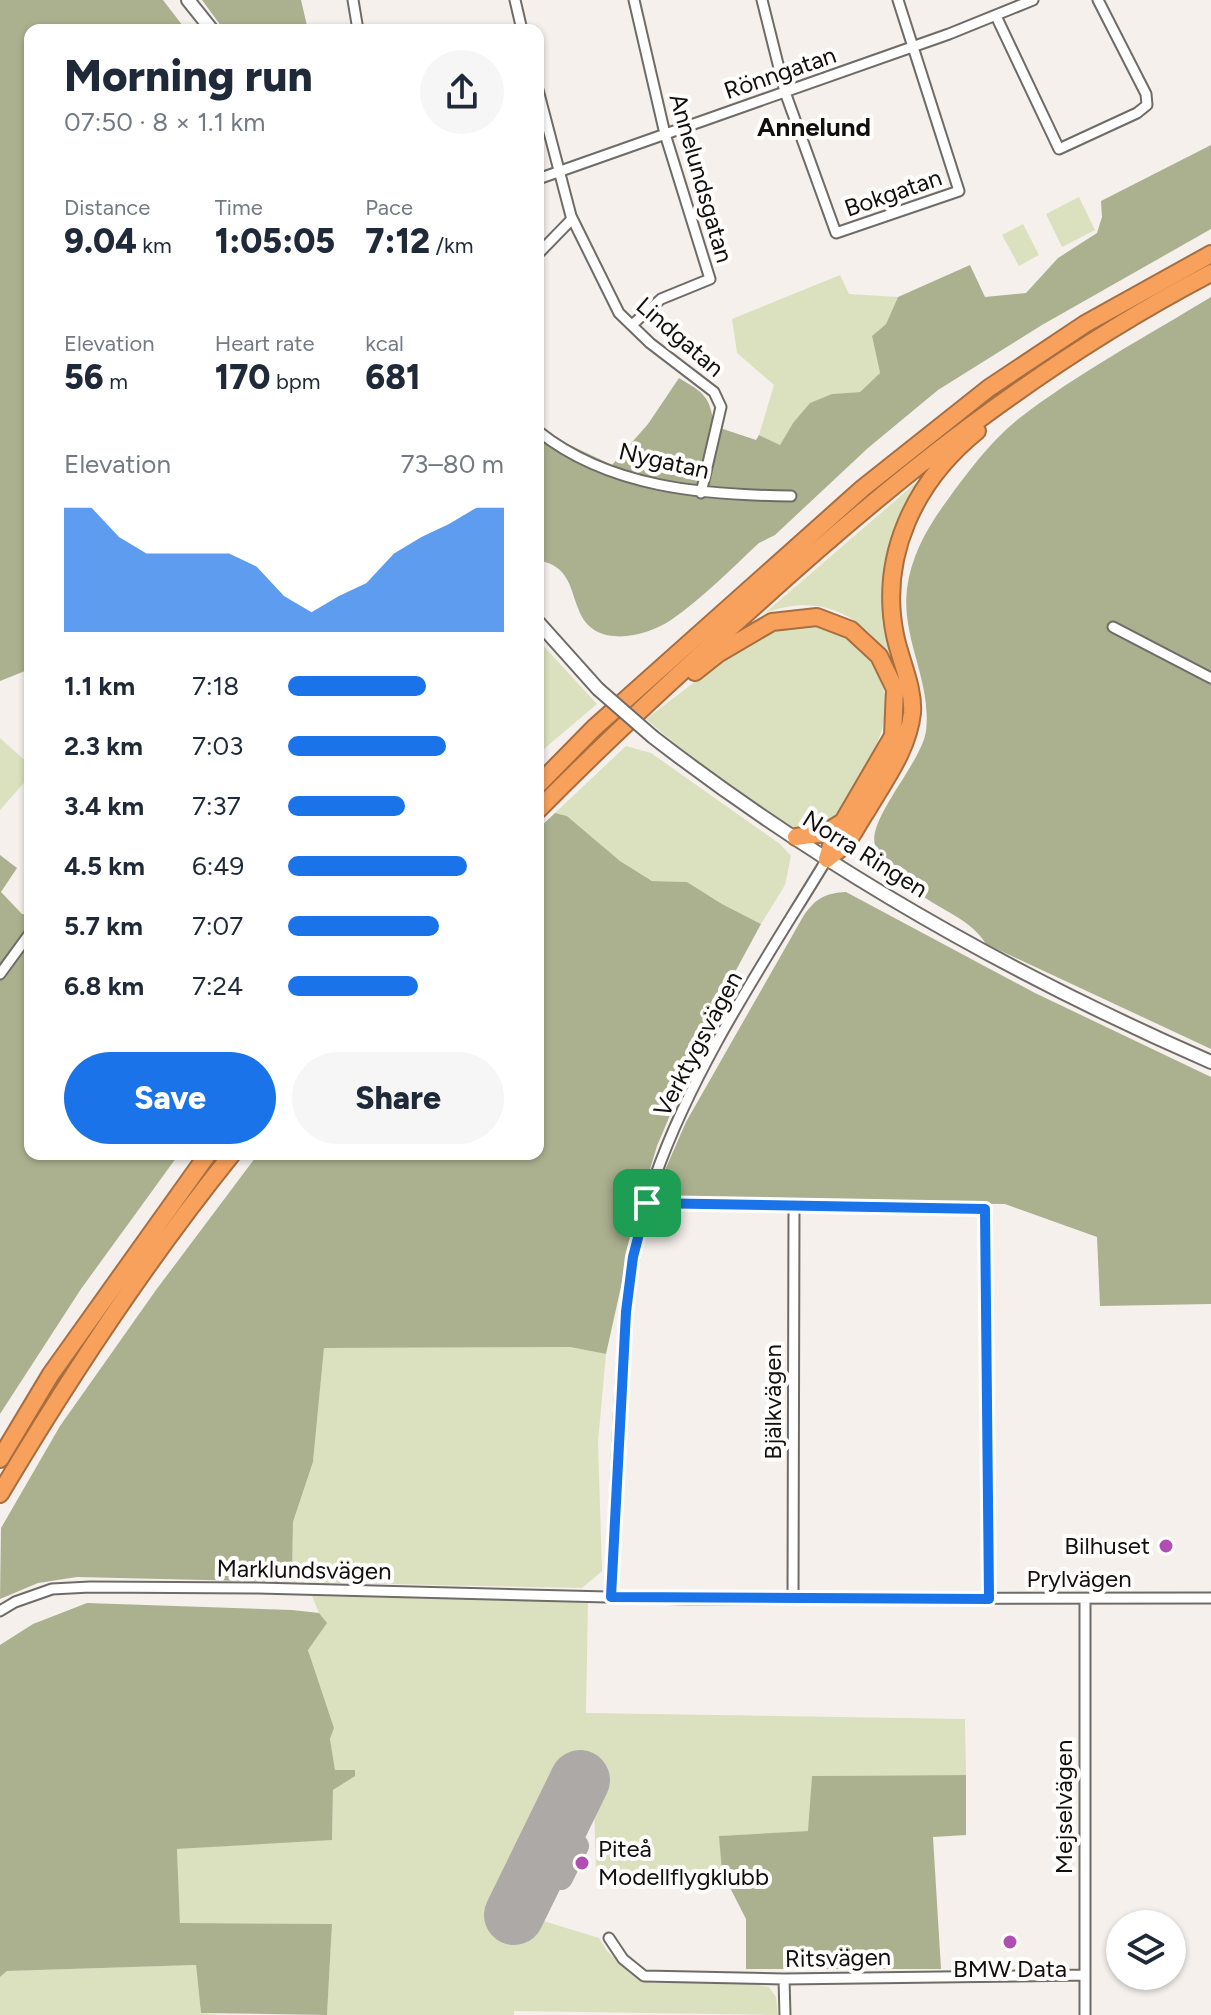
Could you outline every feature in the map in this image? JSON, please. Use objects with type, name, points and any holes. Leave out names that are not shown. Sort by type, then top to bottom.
[{"type":"highway","points":[[544,779],[594,728],[863,488],[989,388],[1085,324],[1211,254]]},
{"type":"highway","points":[[544,804],[651,701],[813,553],[908,472],[1051,367],[1211,273]]},
{"type":"highway","points":[[827,859],[847,843],[901,754],[912,713],[890,597],[892,566],[912,508],[935,472],[967,438],[1051,367]]},
{"type":"highway","points":[[651,701],[674,689],[719,653],[772,622],[817,617],[851,630],[879,656],[895,689],[893,736],[833,839],[827,859]]},
{"type":"highway","points":[[544,764],[563,747],[594,728]]},
{"type":"highway","points":[[796,837],[819,835],[843,822]]},
{"type":"highway","points":[[0,1459],[51,1374],[204,1160]]},
{"type":"highway","points":[[0,1494],[95,1342],[227,1160]]},
{"type":"main road","points":[[188,0],[207,24]]},
{"type":"main road","name":"Norra Ringen","points":[[544,629],[598,689],[653,737],[827,859],[1050,988],[1211,1062]]},
{"type":"street","points":[[353,0],[357,24]]},
{"type":"street","points":[[515,0],[521,24]]},
{"type":"street","name":"Annelundsgatan","points":[[633,324],[661,299],[710,279],[665,134],[634,0]]},
{"type":"street","points":[[762,0],[785,92]]},
{"type":"street","name":"Bokgatan","points":[[785,92],[836,233],[959,191],[898,0]]},
{"type":"street","name":"Rönngatan","points":[[544,177],[912,47],[1033,0]]},
{"type":"street","points":[[996,16],[1059,149],[1137,113],[1147,105],[1146,94],[1098,0]]},
{"type":"street","name":"Lindgatan","points":[[544,113],[572,219],[619,313],[650,343],[714,392],[721,407],[701,493]]},
{"type":"street","points":[[544,248],[572,219]]},
{"type":"street","name":"Nygatan","points":[[544,435],[594,465],[646,482],[701,493],[791,496]]},
{"type":"street","points":[[1113,627],[1211,678]]},
{"type":"street","name":"Verktygsvägen","points":[[611,1597],[626,1312],[633,1257],[647,1203],[693,1086],[827,859]]},
{"type":"street","points":[[0,974],[24,941]]},
{"type":"street","points":[[647,1203],[985,1209],[989,1599]]},
{"type":"street","name":"Bjälkvägen","points":[[793,1598],[794,1205]]},
{"type":"street","name":"Marklundsvägen","points":[[0,1611],[15,1602],[52,1589],[90,1587],[611,1597]]},
{"type":"street","name":"Prylvägen","points":[[611,1597],[1211,1598]]},
{"type":"street","name":"Mejselvägen","points":[[1085,1599],[1085,2015]]},
{"type":"street","name":"Ritsvägen","points":[[609,1938],[623,1959],[644,1976],[784,1979],[1085,1975]]},
{"type":"street","points":[[784,1979],[785,2015]]},
{"type":"green space","points":[[0,0],[163,0],[181,24],[24,24],[24,671],[0,681]]},
{"type":"green space","points":[[202,0],[301,0],[307,24],[220,24]]},
{"type":"green space","points":[[1211,145],[1211,229],[1042,325],[938,390],[868,448],[775,535],[759,543],[706,593],[671,620],[648,631],[622,636],[597,632],[587,624],[563,573],[544,562],[544,429],[559,440],[612,465],[648,424],[679,378],[704,396],[714,426],[756,440],[759,435],[780,445],[810,403],[832,394],[860,392],[880,373],[872,336],[886,324],[898,297],[970,265],[985,297],[1026,293],[1058,258],[1097,233],[1102,217],[1101,201]]},
{"type":"green space","points":[[1079,197],[1095,230],[1062,247],[1046,214]]},
{"type":"green space","points":[[1023,224],[1039,255],[1019,266],[1002,235]]},
{"type":"green space","points":[[840,275],[849,294],[898,297],[886,324],[872,336],[880,373],[860,392],[832,394],[793,423],[780,445],[759,435],[774,385],[737,353],[732,319]]},
{"type":"green space","points":[[1211,297],[1211,1049],[986,944],[966,923],[905,882],[877,850],[875,834],[926,731],[925,695],[906,607],[912,565],[932,522],[979,459],[1017,420],[1087,371]]},
{"type":"green space","points":[[926,474],[905,506],[892,544],[887,605],[893,665],[869,633],[840,612],[804,605],[765,613]]},
{"type":"green space","points":[[785,625],[830,629],[853,641],[868,656],[879,675],[886,706],[879,739],[859,782],[832,818],[818,829],[805,831],[746,800],[646,719],[734,652]]},
{"type":"green space","points":[[544,647],[597,704],[544,749]]},
{"type":"green space","points":[[0,738],[24,760],[24,783],[0,810]]},
{"type":"green space","points":[[626,746],[651,753],[780,844],[791,856],[785,885],[761,924],[687,882],[652,881],[620,861],[567,816],[555,813]]},
{"type":"green space","points":[[555,813],[567,816],[620,861],[652,881],[687,882],[761,924],[715,1009],[657,1146],[639,1206],[606,1354],[570,1347],[324,1348],[313,1462],[293,1522],[292,1582],[77,1577],[38,1583],[0,1599],[1,1528],[60,1426],[254,1160],[544,1160],[544,823]]},
{"type":"green space","points":[[0,855],[17,868],[1,892],[24,914],[24,1160],[175,1160],[81,1289],[0,1414]]},
{"type":"green space","points":[[846,892],[1035,993],[1211,1077],[1211,1304],[1100,1306],[1097,1237],[1005,1204],[672,1201],[658,1186],[686,1122],[804,915],[822,898]]},
{"type":"green space","points":[[570,1347],[606,1354],[598,1442],[602,1571],[582,1588],[292,1582],[293,1522],[313,1462],[324,1348]]},
{"type":"green space","points":[[312,1596],[588,1601],[586,1713],[965,1719],[966,1775],[812,1776],[809,1831],[720,1836],[722,1872],[596,1872],[593,1772],[564,1773],[500,1915],[503,1920],[537,1919],[599,1938],[607,1951],[630,1973],[653,1983],[742,1981],[769,1987],[776,1997],[778,2015],[514,2011],[514,2015],[327,2015],[332,1924],[180,1923],[177,1849],[332,1839],[333,1790],[354,1770],[335,1770],[330,1739],[334,1728],[308,1650],[326,1623]]},
{"type":"green space","points":[[87,1603],[292,1610],[319,1613],[327,1623],[308,1650],[334,1728],[330,1739],[335,1770],[355,1770],[355,1776],[333,1790],[332,1840],[177,1849],[180,1923],[332,1924],[327,2015],[201,2013],[196,1965],[7,1971],[0,1977],[0,1645],[33,1624]]},
{"type":"green space","points":[[966,1775],[966,1835],[933,1837],[941,1969],[746,1969],[746,1919],[722,1872],[719,1836],[808,1831],[812,1776]]},
{"type":"green space","points":[[196,1965],[201,2013],[218,2015],[0,2015],[0,1977],[7,1971]]},
{"type":"taxiway","points":[[561,1878],[577,1846]]},
{"type":"taxiway","points":[[545,1851],[568,1864]]},
{"type":"runway","points":[[514,1915],[580,1780]]},
{"type":"place","name":"Bilhuset","points":[[1166,1546]]},
{"type":"place","name":"Piteå Modellflygklubb","points":[[582,1863]]},
{"type":"place","name":"BMW Data","points":[[1010,1942]]},
{"type":"district","name":"Annelund","points":[[814,127]]},
{"type":"route","points":[[647,1203],[985,1209],[989,1599],[611,1597],[626,1312],[633,1257],[647,1203]]}]
